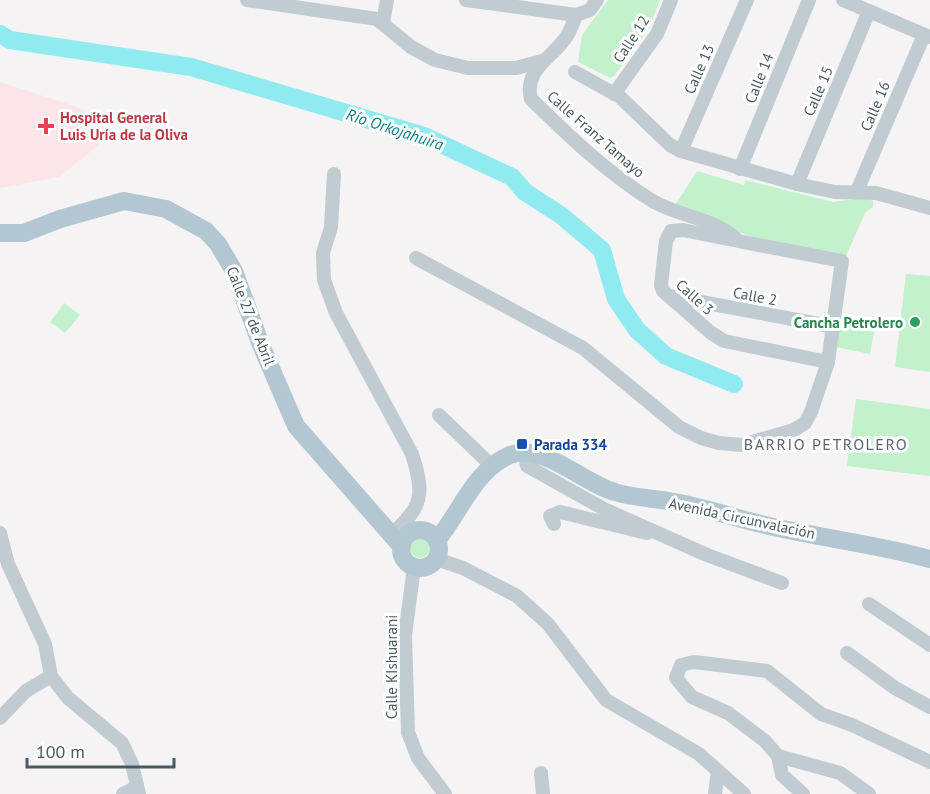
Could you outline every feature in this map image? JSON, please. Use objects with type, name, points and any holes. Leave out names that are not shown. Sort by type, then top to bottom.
[{"type":"main road","name":"Calle 27 de Abril","points":[[0,233],[24,233],[60,219],[124,201],[166,209],[206,231],[218,244],[234,271],[261,345],[296,426],[396,541]]},
{"type":"main road","name":"Avenida Circunvalación","points":[[495,465],[526,460],[560,465],[611,491],[630,496],[671,501],[767,526],[885,547],[930,559]]},
{"type":"main road","points":[[437,540],[469,493],[495,465]]},
{"type":"main road","points":[[417,531],[428,532],[437,540],[439,550],[436,559],[426,567],[414,567],[405,559],[396,541],[417,531]]},
{"type":"street","points":[[247,0],[383,22],[398,37],[435,60],[468,68],[486,69],[516,68],[542,61],[566,38],[576,15]]},
{"type":"street","points":[[383,22],[387,0]]},
{"type":"street","points":[[466,0],[576,15],[590,10],[597,0]]},
{"type":"street","name":"Calle 12","points":[[614,94],[657,34],[671,0]]},
{"type":"street","name":"Calle 13","points":[[681,151],[747,0]]},
{"type":"street","name":"Calle 14","points":[[740,169],[809,0]]},
{"type":"street","points":[[843,0],[927,36]]},
{"type":"street","name":"Calle 15","points":[[797,184],[869,11]]},
{"type":"street","name":"Calle 16","points":[[857,191],[927,36]]},
{"type":"street","name":"Calle Franz Tamayo","points":[[542,61],[529,83],[531,99],[565,132],[627,184],[653,201],[729,232],[738,241],[842,261],[835,327]]},
{"type":"street","points":[[575,72],[614,94],[670,145],[681,151],[797,184],[835,192],[857,191],[930,208]]},
{"type":"street","points":[[334,174],[331,227],[323,254],[324,280],[336,313],[412,454],[418,472],[419,489],[415,512],[396,541]]},
{"type":"street","name":"Calle 3","points":[[738,241],[682,230],[671,231],[666,241],[661,285],[669,296],[710,332],[724,341],[828,362]]},
{"type":"street","points":[[416,258],[583,348],[679,427],[701,438],[719,443],[742,445],[760,441],[794,430],[805,423],[816,402],[828,362],[835,327]]},
{"type":"street","name":"Calle 2","points":[[669,296],[835,327]]},
{"type":"street","points":[[439,415],[495,465]]},
{"type":"street","points":[[526,460],[606,510],[707,555],[783,583]]},
{"type":"street","points":[[554,524],[550,516],[560,513],[627,530],[666,536]]},
{"type":"street","points":[[0,532],[4,567],[45,644],[51,676],[68,698],[122,743],[132,764],[138,791],[123,794]]},
{"type":"street","points":[[436,559],[463,568],[517,596],[548,624],[606,700],[684,745],[744,794]]},
{"type":"street","name":"Calle KIshuarani","points":[[414,567],[405,635],[408,732],[412,748],[418,759],[445,794]]},
{"type":"street","points":[[869,604],[930,645]]},
{"type":"street","points":[[847,652],[895,688],[930,707]]},
{"type":"street","points":[[803,794],[782,775],[778,756],[765,741],[728,713],[692,697],[682,689],[676,678],[681,665],[694,662],[767,670],[821,714],[852,725],[930,762]]},
{"type":"street","points":[[0,718],[26,691],[51,676]]},
{"type":"street","points":[[778,756],[840,773],[869,794]]},
{"type":"street","points":[[715,794],[717,771]]},
{"type":"street","points":[[541,773],[543,794]]},
{"type":"shaded area","name":"Hospital General Luis Uría de la Oliva","points":[[0,82],[83,109],[102,142],[59,177],[0,188]]},
{"type":"green space","points":[[608,0],[660,0],[649,28],[614,76],[610,78],[578,62],[582,35]]},
{"type":"green space","points":[[697,171],[744,185],[745,180],[833,202],[864,198],[873,201],[873,207],[865,213],[846,256],[775,246],[674,207]]},
{"type":"green space","name":"Cancha Petrolero","points":[[906,274],[930,276],[930,372],[895,367]]},
{"type":"green space","points":[[64,303],[80,315],[65,333],[50,322]]},
{"type":"green space","points":[[840,325],[874,332],[870,354],[836,347]]},
{"type":"green space","points":[[856,399],[930,409],[930,476],[847,466]]},
{"type":"green space","points":[[416,538],[424,538],[430,544],[430,552],[424,558],[416,558],[410,552],[410,544]]},
{"type":"waterway","name":"Río Orkojahuira","points":[[0,34],[10,40],[191,67],[424,136],[512,177],[525,192],[562,216],[602,250],[616,299],[637,330],[666,356],[734,384]]},
{"type":"place","name":"Hospital General Luis Uría de la Oliva","points":[[46,126]]},
{"type":"place","name":"Cancha Petrolero","points":[[915,322]]},
{"type":"place","name":"Parada 334","points":[[522,444]]},
{"type":"district","name":"BARRIO PETROLERO","points":[[826,444]]}]
